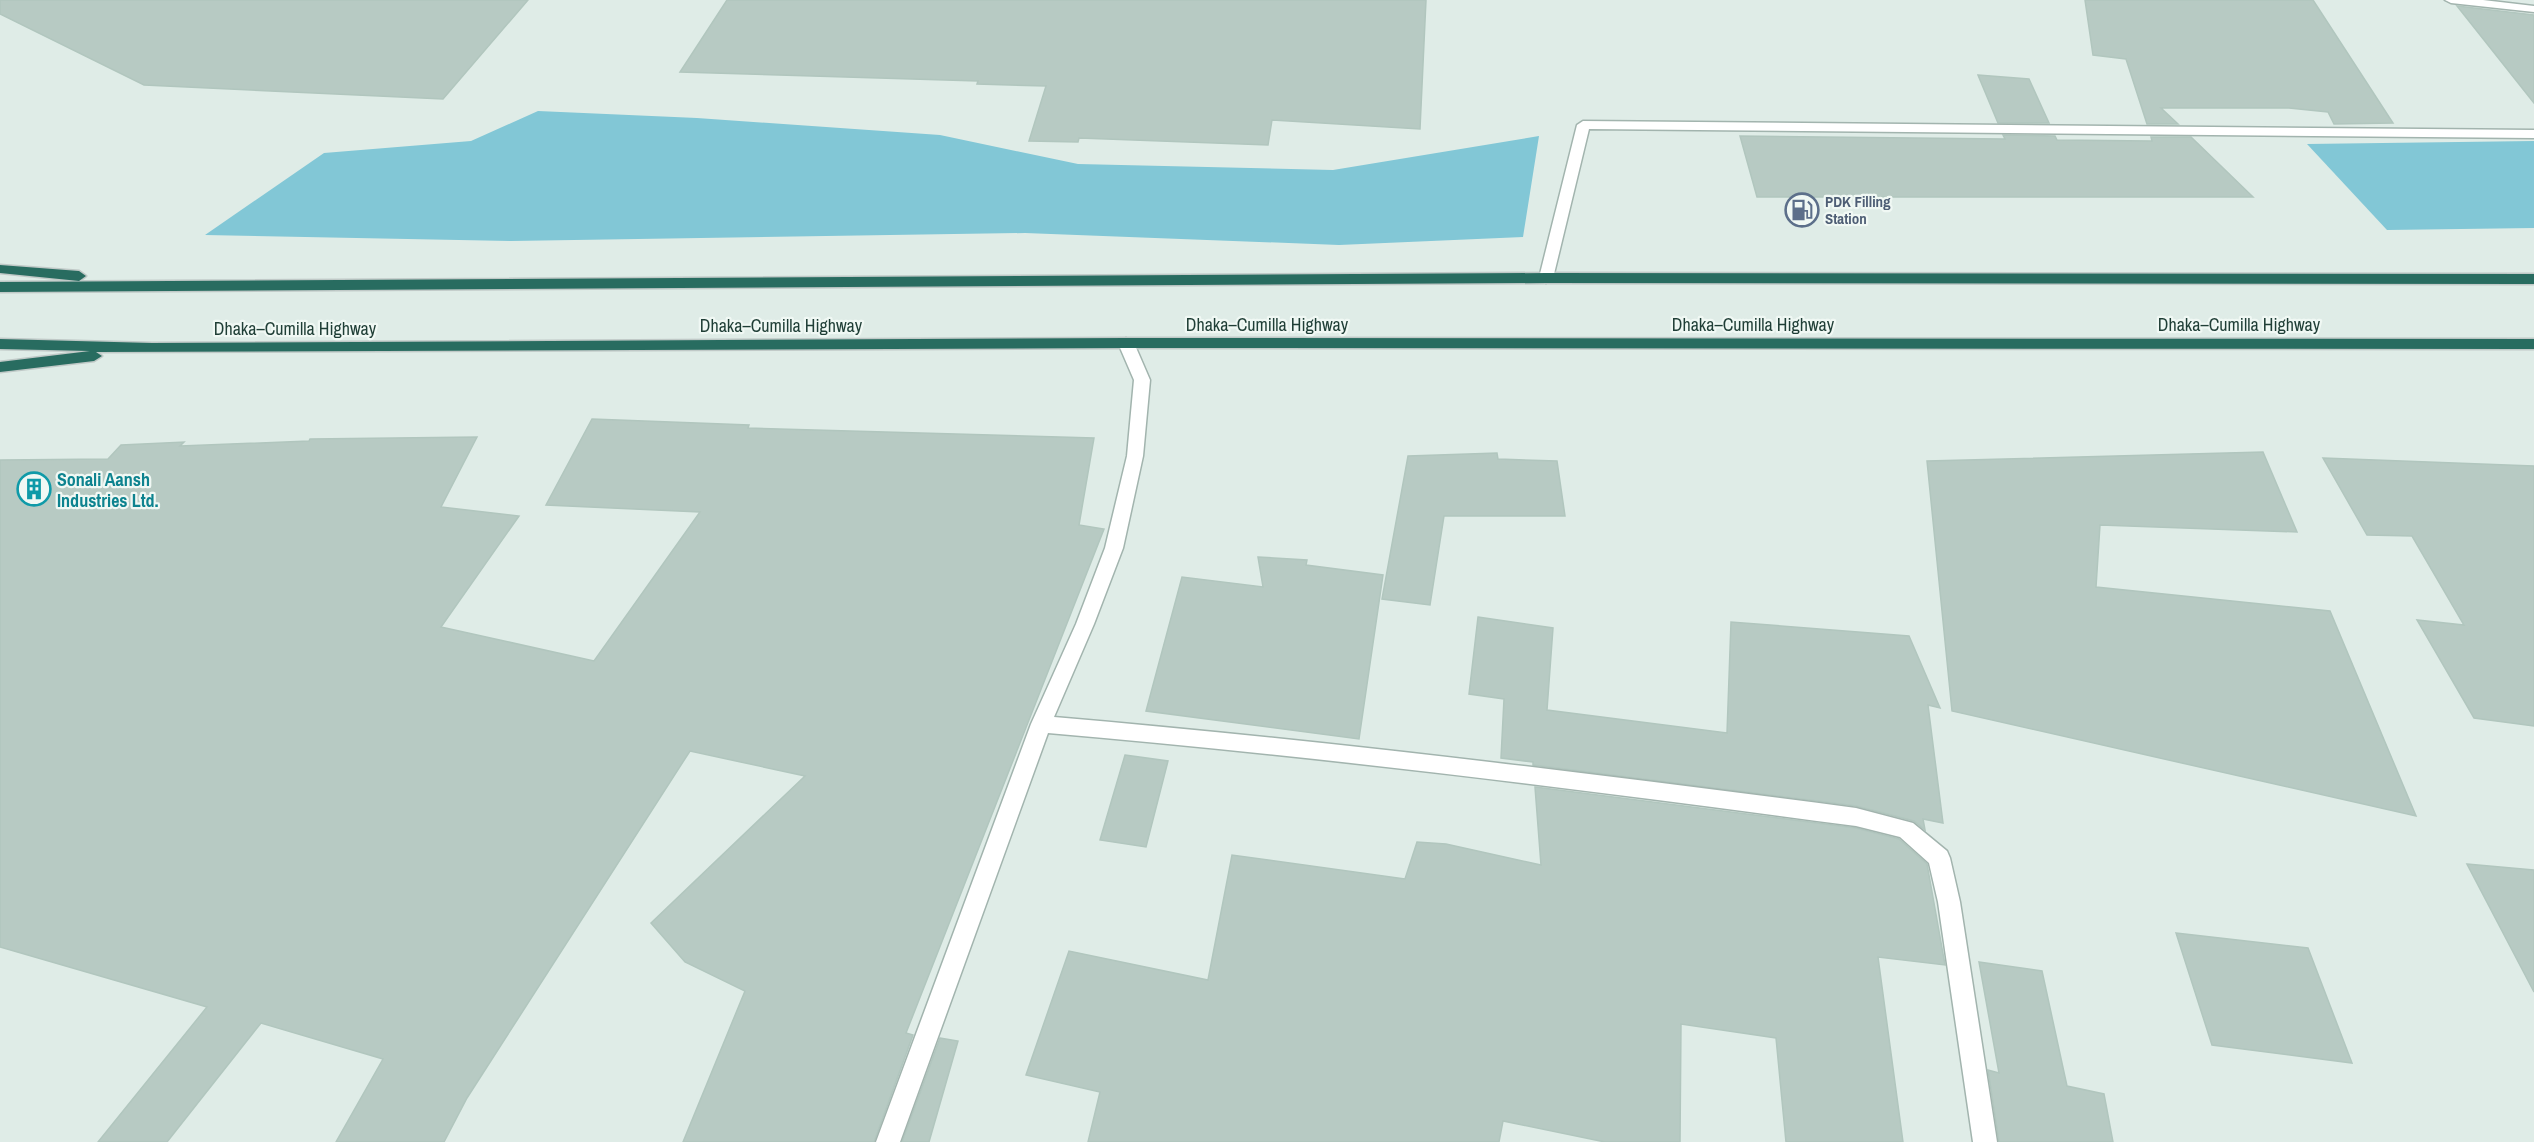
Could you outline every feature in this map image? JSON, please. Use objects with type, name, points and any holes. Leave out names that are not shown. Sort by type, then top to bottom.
[{"type":"highway","points":[[0,269],[177,285]]},
{"type":"highway","points":[[0,287],[1546,278],[2534,279]]},
{"type":"highway","name":"Dhaka–Cumilla Highway","points":[[0,344],[152,348],[1126,343],[2534,344]]},
{"type":"highway","points":[[0,367],[152,348]]},
{"type":"street","points":[[2451,0],[2534,9]]},
{"type":"street","points":[[1546,278],[1583,125],[2534,134]]},
{"type":"street","points":[[888,1142],[1041,724],[1085,624],[1114,548],[1135,456],[1142,380],[1126,343]]},
{"type":"street","points":[[1041,724],[1228,740],[1396,759],[1856,817],[1906,829],[1939,858],[1949,902],[1985,1142]]},
{"type":"water","points":[[538,111],[697,118],[940,135],[1078,164],[1333,170],[1539,136],[1523,237],[1339,245],[1025,233],[511,241],[205,235],[324,153],[471,141]]},
{"type":"water","points":[[2534,141],[2534,228],[2387,230],[2307,144]]},
{"type":"building","points":[[0,0],[528,0],[443,99],[144,85],[0,14]]},
{"type":"building","points":[[727,0],[1426,0],[1420,129],[1272,120],[1268,145],[1079,138],[1078,142],[1029,141],[1046,86],[977,84],[978,81],[680,72]]},
{"type":"building","points":[[2085,0],[2313,0],[2393,123],[2334,124],[2328,112],[2289,108],[2161,108],[2178,124],[2147,124],[2126,59],[2093,55]]},
{"type":"building","points":[[2457,6],[2534,15],[2534,103]]},
{"type":"building","points":[[1978,75],[2029,79],[2049,123],[1998,123]]},
{"type":"building","points":[[2003,135],[2055,136],[2057,140],[2152,141],[2151,137],[2191,137],[2253,197],[1757,197],[1740,136],[2005,139]]},
{"type":"building","points":[[592,419],[749,425],[748,428],[1094,438],[1079,525],[1104,529],[906,1033],[913,1035],[874,1142],[683,1142],[745,991],[685,962],[651,923],[805,776],[690,751],[467,1098],[444,1142],[336,1142],[383,1059],[261,1023],[167,1142],[98,1142],[207,1007],[0,947],[0,460],[108,459],[121,445],[184,442],[180,446],[309,441],[310,439],[477,437],[441,507],[519,516],[441,627],[594,661],[700,512],[546,505]]},
{"type":"building","points":[[2263,452],[2297,532],[2100,525],[2096,587],[2330,611],[2416,816],[1952,711],[1927,461]]},
{"type":"building","points":[[1497,453],[1498,459],[1557,461],[1565,516],[1444,516],[1430,605],[1382,599],[1408,456]]},
{"type":"building","points":[[2323,458],[2534,466],[2534,726],[2474,718],[2417,620],[2464,625],[2412,536],[2367,535]]},
{"type":"building","points":[[1258,557],[1307,560],[1306,565],[1383,575],[1359,739],[1146,711],[1182,577],[1263,587]]},
{"type":"building","points":[[1478,617],[1553,628],[1547,710],[1727,733],[1731,622],[1909,636],[1940,708],[1928,705],[1943,823],[1923,819],[1925,830],[1914,821],[1856,806],[1533,765],[1533,762],[1501,758],[1504,699],[1469,694]]},
{"type":"building","points":[[1125,755],[1168,761],[1146,847],[1100,840]]},
{"type":"building","points":[[1535,787],[1856,828],[1899,839],[1927,864],[1945,965],[1878,957],[1903,1142],[1786,1142],[1776,1038],[1681,1024],[1680,1142],[1605,1142],[1503,1121],[1499,1142],[1088,1142],[1100,1092],[1026,1075],[1069,951],[1208,980],[1232,855],[1405,879],[1417,842],[1446,844],[1541,865]]},
{"type":"building","points":[[2467,864],[2534,870],[2534,992]]},
{"type":"building","points":[[2176,933],[2308,948],[2352,1063],[2212,1045]]},
{"type":"building","points":[[1979,962],[2042,971],[2067,1086],[2104,1094],[2113,1142],[1999,1142],[1988,1070],[1999,1073]]},
{"type":"building","points":[[940,1038],[958,1041],[929,1142],[902,1142]]},
{"type":"place","name":"PDK Filling Station","points":[[1802,210]]},
{"type":"place","name":"Sonali Aansh Industries Ltd.","points":[[34,489]]}]
